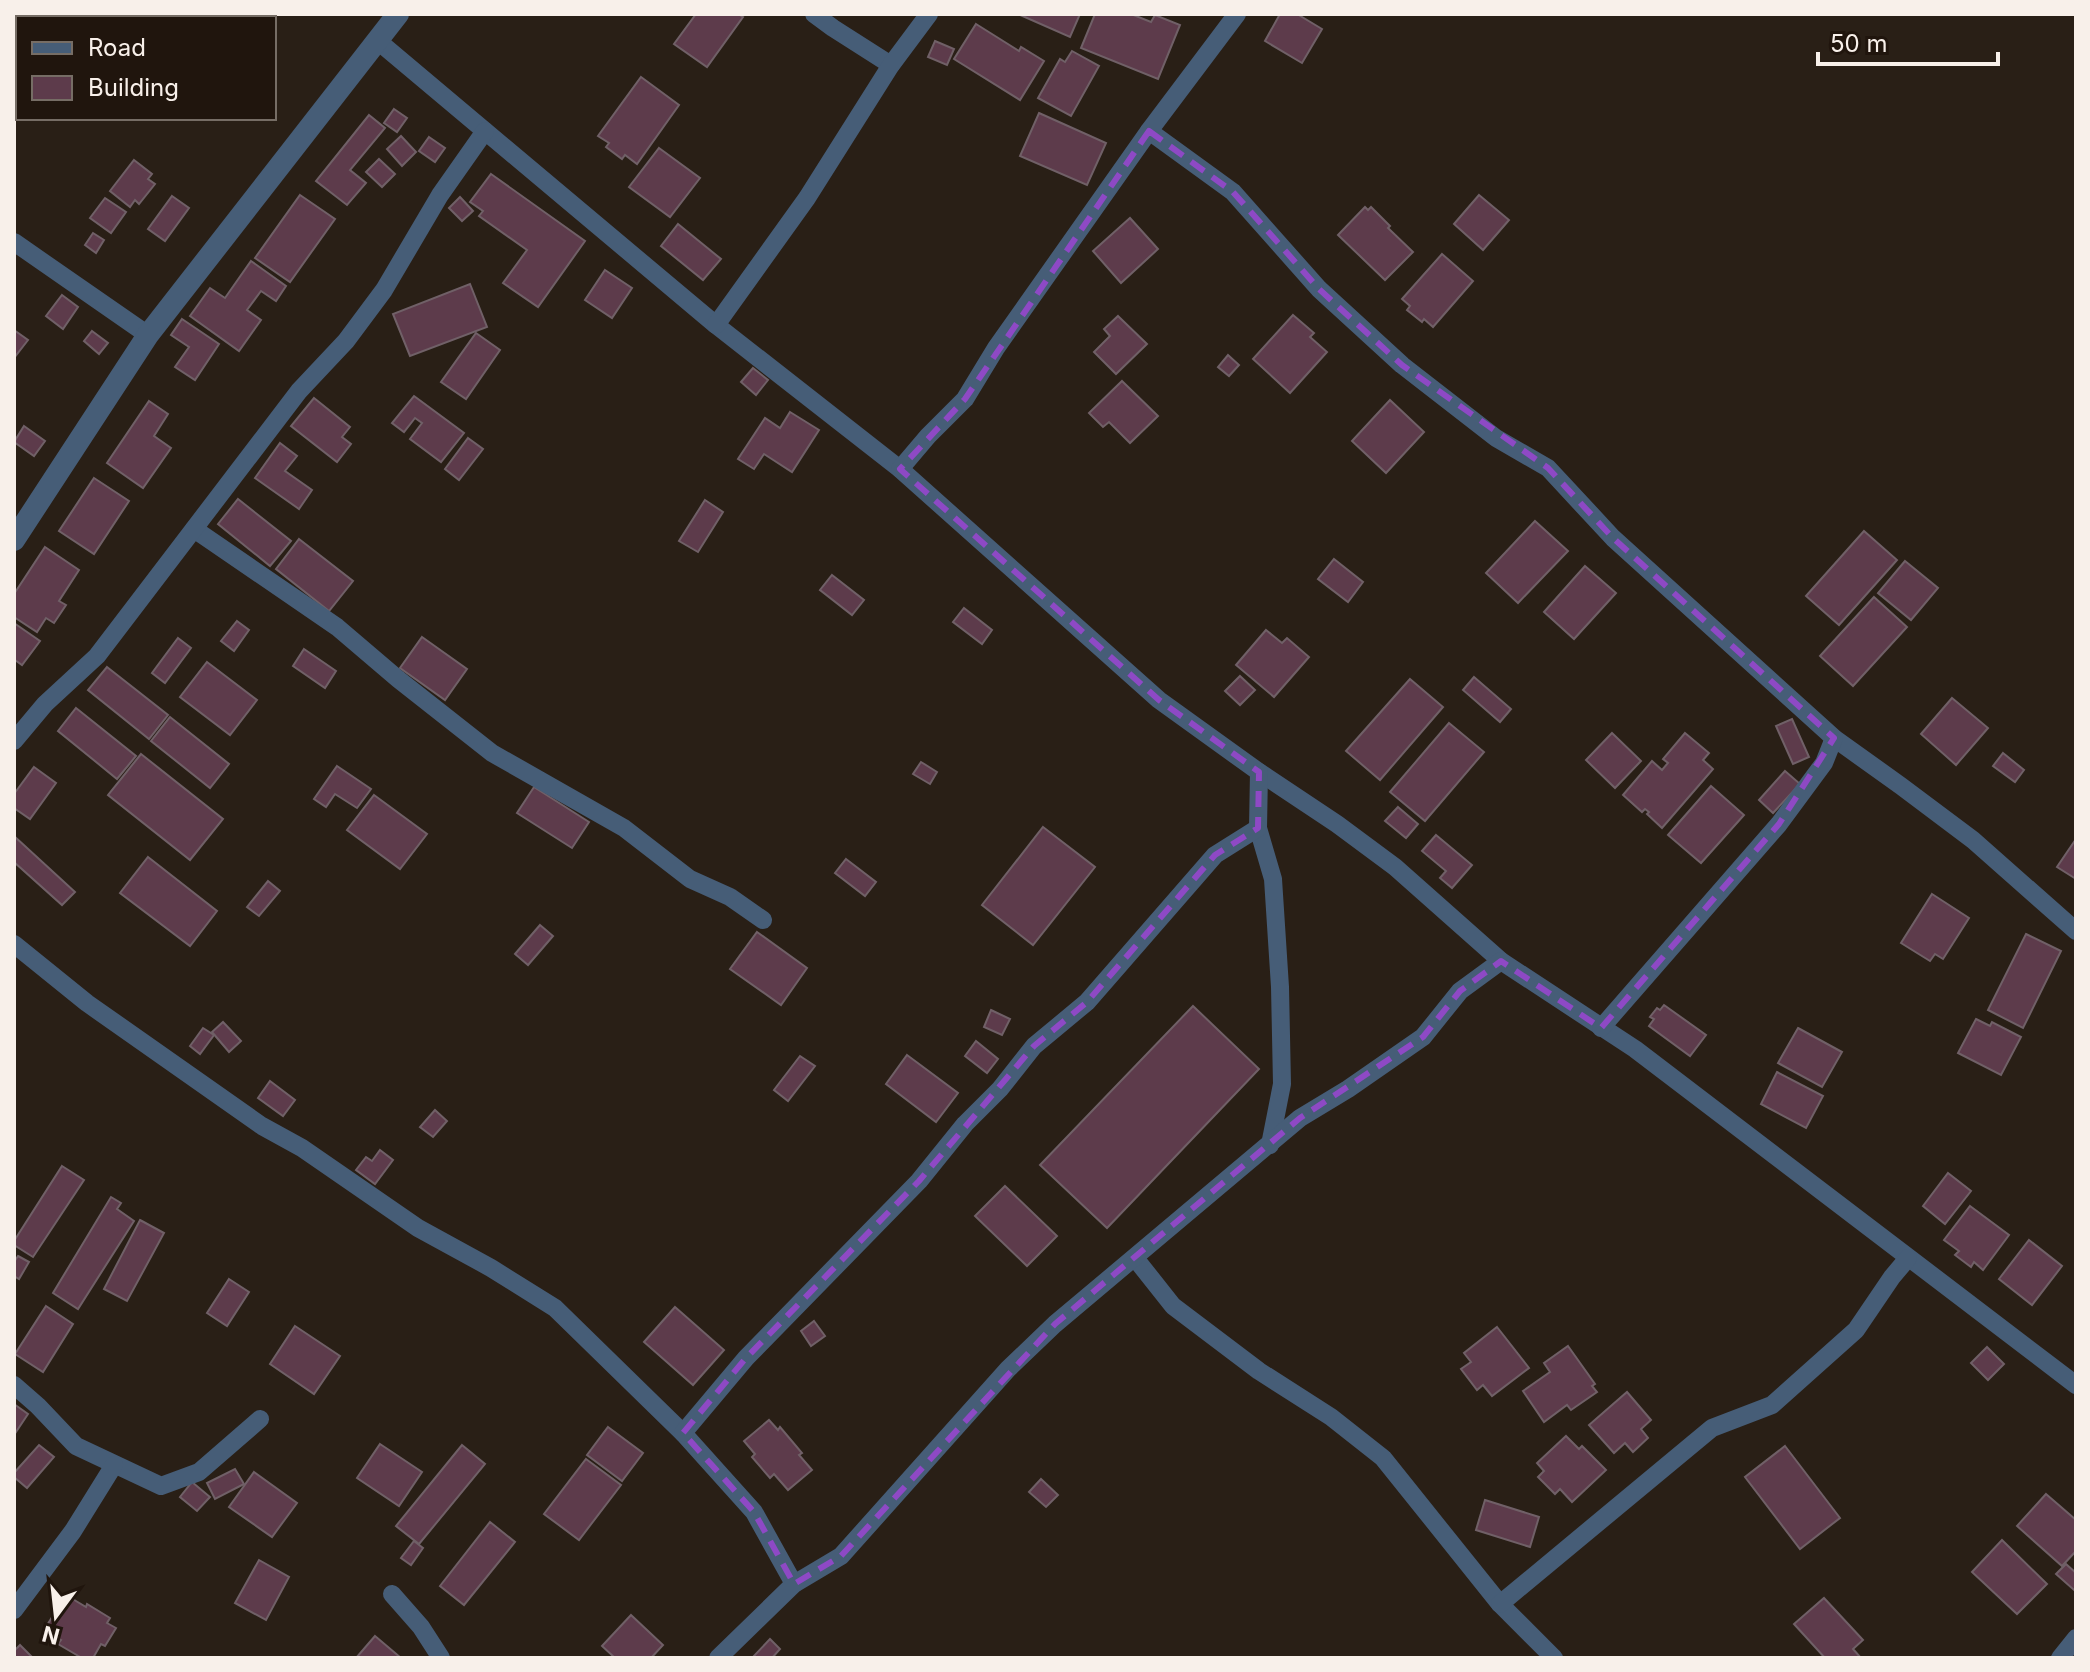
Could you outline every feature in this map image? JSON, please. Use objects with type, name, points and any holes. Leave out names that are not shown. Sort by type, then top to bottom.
[{"type":"street","points":[[14,540],[148,335],[398,14]]},
{"type":"street","points":[[814,14],[891,65]]},
{"type":"street","points":[[716,325],[807,198],[891,65],[929,14]]},
{"type":"street","points":[[900,469],[965,399],[996,348],[1149,131],[1237,14]]},
{"type":"street","points":[[378,41],[716,325],[900,469],[1159,700],[1395,867],[1501,961],[1635,1049],[2076,1385]]},
{"type":"street","points":[[14,741],[45,704],[97,656],[299,391],[346,341],[384,290],[440,195],[485,131]]},
{"type":"street","points":[[1149,131],[1233,192],[1319,289],[1402,365],[1496,438],[1548,468],[1613,538],[1834,738],[1973,840],[2076,931]]},
{"type":"street","points":[[14,242],[148,335]]},
{"type":"street","points":[[194,529],[337,627],[492,753],[624,828],[690,879],[730,897],[763,920]]},
{"type":"street","points":[[1601,1028],[1779,824],[1824,763],[1834,738]]},
{"type":"street","points":[[1259,772],[1258,828],[1273,879],[1280,987],[1282,1084],[1270,1145]]},
{"type":"street","points":[[683,1433],[746,1358],[919,1181],[1034,1046],[1087,1002],[1215,855],[1258,828]]},
{"type":"street","points":[[14,944],[87,1003],[262,1126],[302,1148],[418,1228],[555,1308],[683,1433],[754,1512],[794,1584]]},
{"type":"street","points":[[719,1658],[794,1584],[841,1556],[1008,1369],[1055,1324],[1300,1118],[1423,1037],[1460,991],[1501,961]]},
{"type":"street","points":[[1135,1258],[1173,1306],[1259,1371],[1331,1417],[1383,1458],[1500,1604],[1554,1658]]},
{"type":"street","points":[[1500,1604],[1712,1428],[1772,1405],[1856,1330],[1908,1258]]},
{"type":"street","points":[[14,1385],[76,1446],[161,1486],[199,1472],[260,1419]]},
{"type":"street","points":[[14,1610],[73,1531],[114,1465]]},
{"type":"street","points":[[392,1594],[421,1627],[441,1658]]},
{"type":"street","points":[[2064,1656],[2076,1638]]},
{"type":"highlighted area","points":[[1149,131],[1233,192],[1319,289],[1402,365],[1548,468],[1613,538],[1834,738],[1779,824],[1601,1028],[1501,961],[1460,991],[1423,1037],[1300,1118],[1055,1324],[841,1556],[794,1584],[754,1512],[683,1433],[746,1358],[919,1181],[1034,1046],[1087,1002],[1215,855],[1258,828],[1259,772],[1159,700],[900,469],[965,399]]},
{"type":"building","points":[[102,14],[104,16],[42,16]]},
{"type":"building","points":[[159,14],[193,14],[192,16],[158,16]]},
{"type":"building","points":[[696,14],[738,14],[743,17],[707,67],[674,44]]},
{"type":"building","points":[[1018,14],[1080,14],[1070,37]]},
{"type":"building","points":[[1095,14],[1131,14],[1151,22],[1155,15],[1180,25],[1158,79],[1081,48]]},
{"type":"building","points":[[1280,14],[1297,14],[1322,29],[1302,63],[1265,41]]},
{"type":"building","points":[[976,24],[1019,51],[1021,47],[1044,61],[1020,100],[954,59]]},
{"type":"building","points":[[935,41],[954,49],[947,65],[928,57]]},
{"type":"building","points":[[1072,51],[1099,66],[1071,116],[1038,98],[1060,59],[1065,62]]},
{"type":"building","points":[[641,77],[679,105],[637,164],[625,155],[622,159],[606,147],[609,143],[598,136]]},
{"type":"building","points":[[394,109],[407,118],[397,132],[384,123]]},
{"type":"building","points":[[1039,113],[1106,143],[1087,185],[1020,156]]},
{"type":"building","points":[[369,115],[385,128],[350,170],[366,183],[347,205],[316,181]]},
{"type":"building","points":[[401,136],[416,152],[402,166],[387,149]]},
{"type":"building","points":[[429,137],[445,148],[435,162],[419,151]]},
{"type":"building","points":[[659,148],[700,178],[670,217],[629,187]]},
{"type":"building","points":[[379,159],[395,174],[382,187],[366,172]]},
{"type":"building","points":[[134,160],[152,174],[148,179],[155,184],[139,204],[135,200],[130,207],[110,191]]},
{"type":"building","points":[[491,174],[585,241],[538,307],[503,283],[527,250],[479,216],[483,211],[470,202]]},
{"type":"building","points":[[300,195],[335,219],[290,282],[255,258]]},
{"type":"building","points":[[1479,195],[1509,220],[1483,250],[1454,224]]},
{"type":"building","points":[[172,196],[189,208],[165,241],[148,229]]},
{"type":"building","points":[[460,197],[473,211],[462,221],[449,208]]},
{"type":"building","points":[[105,198],[126,212],[111,233],[90,218]]},
{"type":"building","points":[[1365,207],[1368,210],[1371,207],[1413,252],[1385,280],[1338,235]]},
{"type":"building","points":[[1130,218],[1158,249],[1121,283],[1093,251]]},
{"type":"building","points":[[678,224],[721,259],[703,280],[661,246]]},
{"type":"building","points":[[93,233],[104,240],[96,253],[85,245]]},
{"type":"building","points":[[1442,254],[1473,281],[1433,327],[1407,310],[1410,306],[1402,299]]},
{"type":"building","points":[[251,261],[286,286],[276,301],[261,291],[247,310],[261,320],[239,351],[190,316],[210,288],[225,298]]},
{"type":"building","points":[[605,270],[632,288],[612,318],[585,300]]},
{"type":"building","points":[[470,284],[487,327],[410,356],[393,314]]},
{"type":"building","points":[[62,295],[78,307],[63,329],[46,316]]},
{"type":"building","points":[[1293,315],[1314,333],[1310,337],[1327,352],[1290,393],[1253,359]]},
{"type":"building","points":[[1118,316],[1147,344],[1116,374],[1094,352],[1110,336],[1104,329]]},
{"type":"building","points":[[182,319],[219,344],[195,380],[175,367],[189,347],[171,335]]},
{"type":"building","points":[[14,330],[28,340],[14,358]]},
{"type":"building","points":[[92,331],[108,343],[99,354],[84,341]]},
{"type":"building","points":[[476,333],[500,350],[466,399],[441,382]]},
{"type":"building","points":[[1228,355],[1239,365],[1229,376],[1218,367]]},
{"type":"building","points":[[753,368],[768,380],[756,395],[741,382]]},
{"type":"building","points":[[1122,381],[1158,416],[1130,443],[1109,422],[1103,427],[1089,413]]},
{"type":"building","points":[[414,396],[464,433],[441,462],[410,439],[422,423],[415,418],[404,432],[392,423]]},
{"type":"building","points":[[314,398],[350,427],[342,437],[351,444],[337,462],[291,426]]},
{"type":"building","points":[[1390,400],[1424,432],[1386,473],[1352,441]]},
{"type":"building","points":[[149,401],[168,414],[154,436],[171,448],[143,488],[107,463]]},
{"type":"building","points":[[790,412],[819,430],[792,472],[764,454],[754,469],[738,459],[765,418],[780,428]]},
{"type":"building","points":[[24,426],[45,441],[34,456],[14,442]]},
{"type":"building","points":[[468,438],[483,449],[459,480],[445,469]]},
{"type":"building","points":[[280,443],[297,456],[285,471],[312,490],[299,509],[255,478]]},
{"type":"building","points":[[94,478],[129,501],[94,554],[59,531]]},
{"type":"building","points":[[238,499],[291,541],[270,566],[218,524]]},
{"type":"building","points":[[705,500],[723,512],[698,552],[679,541]]},
{"type":"building","points":[[1535,521],[1568,551],[1518,603],[1486,573]]},
{"type":"building","points":[[1864,531],[1897,560],[1839,625],[1806,596]]},
{"type":"building","points":[[299,539],[353,581],[329,611],[276,569]]},
{"type":"building","points":[[45,547],[79,570],[59,601],[66,605],[54,623],[46,618],[37,632],[14,617],[14,594]]},
{"type":"building","points":[[1334,559],[1363,582],[1348,602],[1318,579]]},
{"type":"building","points":[[1905,561],[1938,588],[1911,620],[1878,593]]},
{"type":"building","points":[[1585,566],[1616,593],[1574,639],[1544,612]]},
{"type":"building","points":[[832,575],[864,600],[852,615],[820,590]]},
{"type":"building","points":[[1874,597],[1907,627],[1853,686],[1820,656]]},
{"type":"building","points":[[964,608],[992,630],[982,644],[953,622]]},
{"type":"building","points":[[237,621],[249,630],[234,651],[221,641]]},
{"type":"building","points":[[14,623],[40,641],[22,665],[14,661]]},
{"type":"building","points":[[1266,630],[1282,643],[1287,638],[1309,657],[1274,697],[1236,665]]},
{"type":"building","points":[[422,637],[467,669],[445,700],[400,668]]},
{"type":"building","points":[[178,638],[191,648],[165,683],[152,673]]},
{"type":"building","points":[[304,649],[336,671],[325,688],[293,666]]},
{"type":"building","points":[[207,662],[257,700],[230,735],[180,697]]},
{"type":"building","points":[[107,667],[168,715],[149,739],[88,690]]},
{"type":"building","points":[[1240,676],[1255,690],[1240,705],[1225,691]]},
{"type":"building","points":[[1474,677],[1511,709],[1500,722],[1463,690]]},
{"type":"building","points":[[1410,679],[1443,707],[1380,780],[1346,751]]},
{"type":"building","points":[[1952,698],[1988,728],[1956,765],[1921,734]]},
{"type":"building","points":[[76,708],[136,756],[117,779],[58,731]]},
{"type":"building","points":[[170,717],[229,764],[210,788],[151,741]]},
{"type":"building","points":[[1792,719],[1809,757],[1793,764],[1776,726]]},
{"type":"building","points":[[1449,723],[1484,752],[1425,821],[1390,792]]},
{"type":"building","points":[[1612,733],[1641,761],[1615,788],[1586,760]]},
{"type":"building","points":[[1685,733],[1709,753],[1703,760],[1713,769],[1662,828],[1647,814],[1649,812],[1645,809],[1642,812],[1623,795],[1652,761],[1662,770],[1668,763],[1663,759]]},
{"type":"building","points":[[2003,753],[2024,770],[2015,782],[1993,766]]},
{"type":"building","points":[[141,754],[223,819],[190,860],[108,795]]},
{"type":"building","points":[[921,762],[937,772],[930,784],[913,774]]},
{"type":"building","points":[[337,766],[371,789],[357,808],[335,794],[326,807],[314,799]]},
{"type":"building","points":[[34,767],[56,783],[30,819],[14,808],[14,794]]},
{"type":"building","points":[[1785,771],[1800,784],[1773,813],[1759,800]]},
{"type":"building","points":[[1711,786],[1744,815],[1701,863],[1668,835]]},
{"type":"building","points":[[534,787],[589,822],[572,848],[517,813]]},
{"type":"building","points":[[374,795],[427,834],[400,869],[347,830]]},
{"type":"building","points":[[1398,807],[1418,824],[1406,838],[1385,821]]},
{"type":"building","points":[[1043,827],[1095,867],[1033,945],[982,905]]},
{"type":"building","points":[[1436,835],[1472,865],[1452,888],[1440,878],[1446,871],[1422,851]]},
{"type":"building","points":[[14,836],[75,892],[62,905],[14,862]]},
{"type":"building","points":[[2076,839],[2076,879],[2057,867]]},
{"type":"building","points":[[148,857],[217,911],[190,946],[120,893]]},
{"type":"building","points":[[846,859],[876,882],[865,896],[835,873]]},
{"type":"building","points":[[268,881],[280,891],[259,916],[247,907]]},
{"type":"building","points":[[1932,894],[1969,918],[1943,959],[1935,954],[1930,961],[1901,943]]},
{"type":"building","points":[[540,925],[553,936],[528,965],[515,954]]},
{"type":"building","points":[[757,932],[807,968],[781,1005],[730,969]]},
{"type":"building","points":[[2026,934],[2061,951],[2023,1028],[1988,1010]]},
{"type":"building","points":[[1664,1005],[1706,1035],[1690,1056],[1649,1026],[1654,1019],[1650,1017]]},
{"type":"building","points":[[1193,1006],[1259,1069],[1107,1228],[1040,1165]]},
{"type":"building","points":[[991,1010],[1010,1019],[1002,1035],[984,1027]]},
{"type":"building","points":[[1976,1019],[1990,1026],[1992,1022],[2021,1037],[2001,1075],[1958,1053]]},
{"type":"building","points":[[223,1022],[241,1041],[229,1052],[212,1032]]},
{"type":"building","points":[[203,1028],[214,1035],[200,1054],[190,1046]]},
{"type":"building","points":[[1798,1028],[1842,1052],[1822,1087],[1778,1063]]},
{"type":"building","points":[[976,1041],[998,1059],[987,1073],[965,1056]]},
{"type":"building","points":[[907,1055],[958,1093],[936,1122],[886,1084]]},
{"type":"building","points":[[800,1056],[815,1066],[788,1101],[774,1090]]},
{"type":"building","points":[[1777,1072],[1823,1096],[1806,1128],[1761,1104]]},
{"type":"building","points":[[270,1081],[295,1100],[283,1116],[258,1098]]},
{"type":"building","points":[[435,1110],[447,1121],[433,1137],[420,1127]]},
{"type":"building","points":[[380,1150],[393,1160],[375,1184],[356,1170],[366,1157],[372,1161]]},
{"type":"building","points":[[62,1166],[84,1180],[33,1257],[14,1245],[14,1241]]},
{"type":"building","points":[[1948,1173],[1971,1191],[1945,1224],[1923,1206]]},
{"type":"building","points":[[1005,1186],[1057,1236],[1027,1266],[975,1216]]},
{"type":"building","points":[[111,1197],[121,1203],[117,1209],[134,1221],[78,1309],[53,1293]]},
{"type":"building","points":[[1970,1206],[2009,1235],[1983,1270],[1974,1262],[1971,1267],[1955,1255],[1959,1251],[1944,1240]]},
{"type":"building","points":[[140,1220],[164,1233],[127,1301],[104,1289]]},
{"type":"building","points":[[2029,1240],[2062,1266],[2032,1305],[1999,1279]]},
{"type":"building","points":[[18,1256],[29,1262],[19,1279],[14,1276],[14,1262]]},
{"type":"building","points":[[229,1279],[249,1292],[227,1326],[207,1313]]},
{"type":"building","points":[[46,1306],[73,1324],[43,1372],[15,1354]]},
{"type":"building","points":[[675,1307],[724,1350],[693,1385],[644,1342]]},
{"type":"building","points":[[814,1321],[825,1336],[811,1346],[801,1331]]},
{"type":"building","points":[[295,1326],[340,1356],[314,1394],[270,1364]]},
{"type":"building","points":[[1497,1327],[1529,1368],[1492,1396],[1483,1385],[1477,1390],[1461,1369],[1471,1362],[1464,1353]]},
{"type":"building","points":[[1568,1346],[1595,1384],[1592,1386],[1597,1392],[1571,1410],[1567,1405],[1544,1422],[1523,1391],[1550,1372],[1544,1363]]},
{"type":"building","points":[[1987,1347],[2004,1364],[1988,1380],[1971,1363]]},
{"type":"building","points":[[1627,1392],[1651,1420],[1641,1429],[1648,1438],[1633,1452],[1625,1443],[1614,1453],[1589,1425]]},
{"type":"building","points":[[14,1404],[28,1414],[14,1435]]},
{"type":"building","points":[[769,1420],[778,1430],[780,1427],[812,1470],[788,1490],[774,1474],[770,1478],[752,1457],[755,1454],[744,1441]]},
{"type":"building","points":[[608,1427],[643,1453],[622,1481],[587,1455]]},
{"type":"building","points":[[1566,1436],[1579,1449],[1582,1446],[1606,1470],[1572,1502],[1560,1489],[1555,1494],[1538,1477],[1544,1471],[1537,1463]]},
{"type":"building","points":[[380,1444],[422,1472],[399,1506],[357,1478]]},
{"type":"building","points":[[39,1445],[54,1457],[27,1488],[14,1477],[14,1473]]},
{"type":"building","points":[[462,1445],[485,1464],[419,1544],[396,1526]]},
{"type":"building","points":[[1785,1446],[1840,1518],[1800,1549],[1745,1477]]},
{"type":"building","points":[[586,1459],[621,1485],[579,1540],[544,1514]]},
{"type":"building","points":[[235,1469],[244,1484],[215,1499],[207,1483]]},
{"type":"building","points":[[254,1472],[297,1503],[272,1537],[229,1507]]},
{"type":"building","points":[[1041,1479],[1058,1495],[1046,1507],[1029,1492]]},
{"type":"building","points":[[192,1482],[210,1497],[197,1511],[180,1497]]},
{"type":"building","points":[[2046,1494],[2076,1520],[2076,1551],[2062,1566],[2017,1526]]},
{"type":"building","points":[[1485,1500],[1539,1517],[1530,1547],[1476,1530]]},
{"type":"building","points":[[490,1522],[515,1542],[464,1605],[440,1586]]},
{"type":"building","points":[[2002,1540],[2047,1584],[2017,1614],[1972,1572]]},
{"type":"building","points":[[414,1541],[423,1548],[411,1565],[401,1558]]},
{"type":"building","points":[[259,1560],[289,1577],[266,1620],[235,1603]]},
{"type":"building","points":[[2066,1564],[2076,1573],[2074,1590],[2056,1574]]},
{"type":"building","points":[[66,1595],[110,1618],[107,1623],[116,1628],[93,1658],[82,1658],[58,1644],[61,1640],[44,1630]]},
{"type":"building","points":[[1824,1598],[1863,1640],[1853,1649],[1861,1658],[1825,1658],[1794,1624]]},
{"type":"building","points":[[631,1615],[663,1645],[651,1658],[615,1658],[602,1646]]},
{"type":"building","points":[[375,1636],[401,1658],[356,1658]]},
{"type":"building","points":[[770,1639],[780,1649],[772,1658],[752,1658]]},
{"type":"building","points":[[20,1645],[33,1658],[14,1658],[14,1651]]}]
